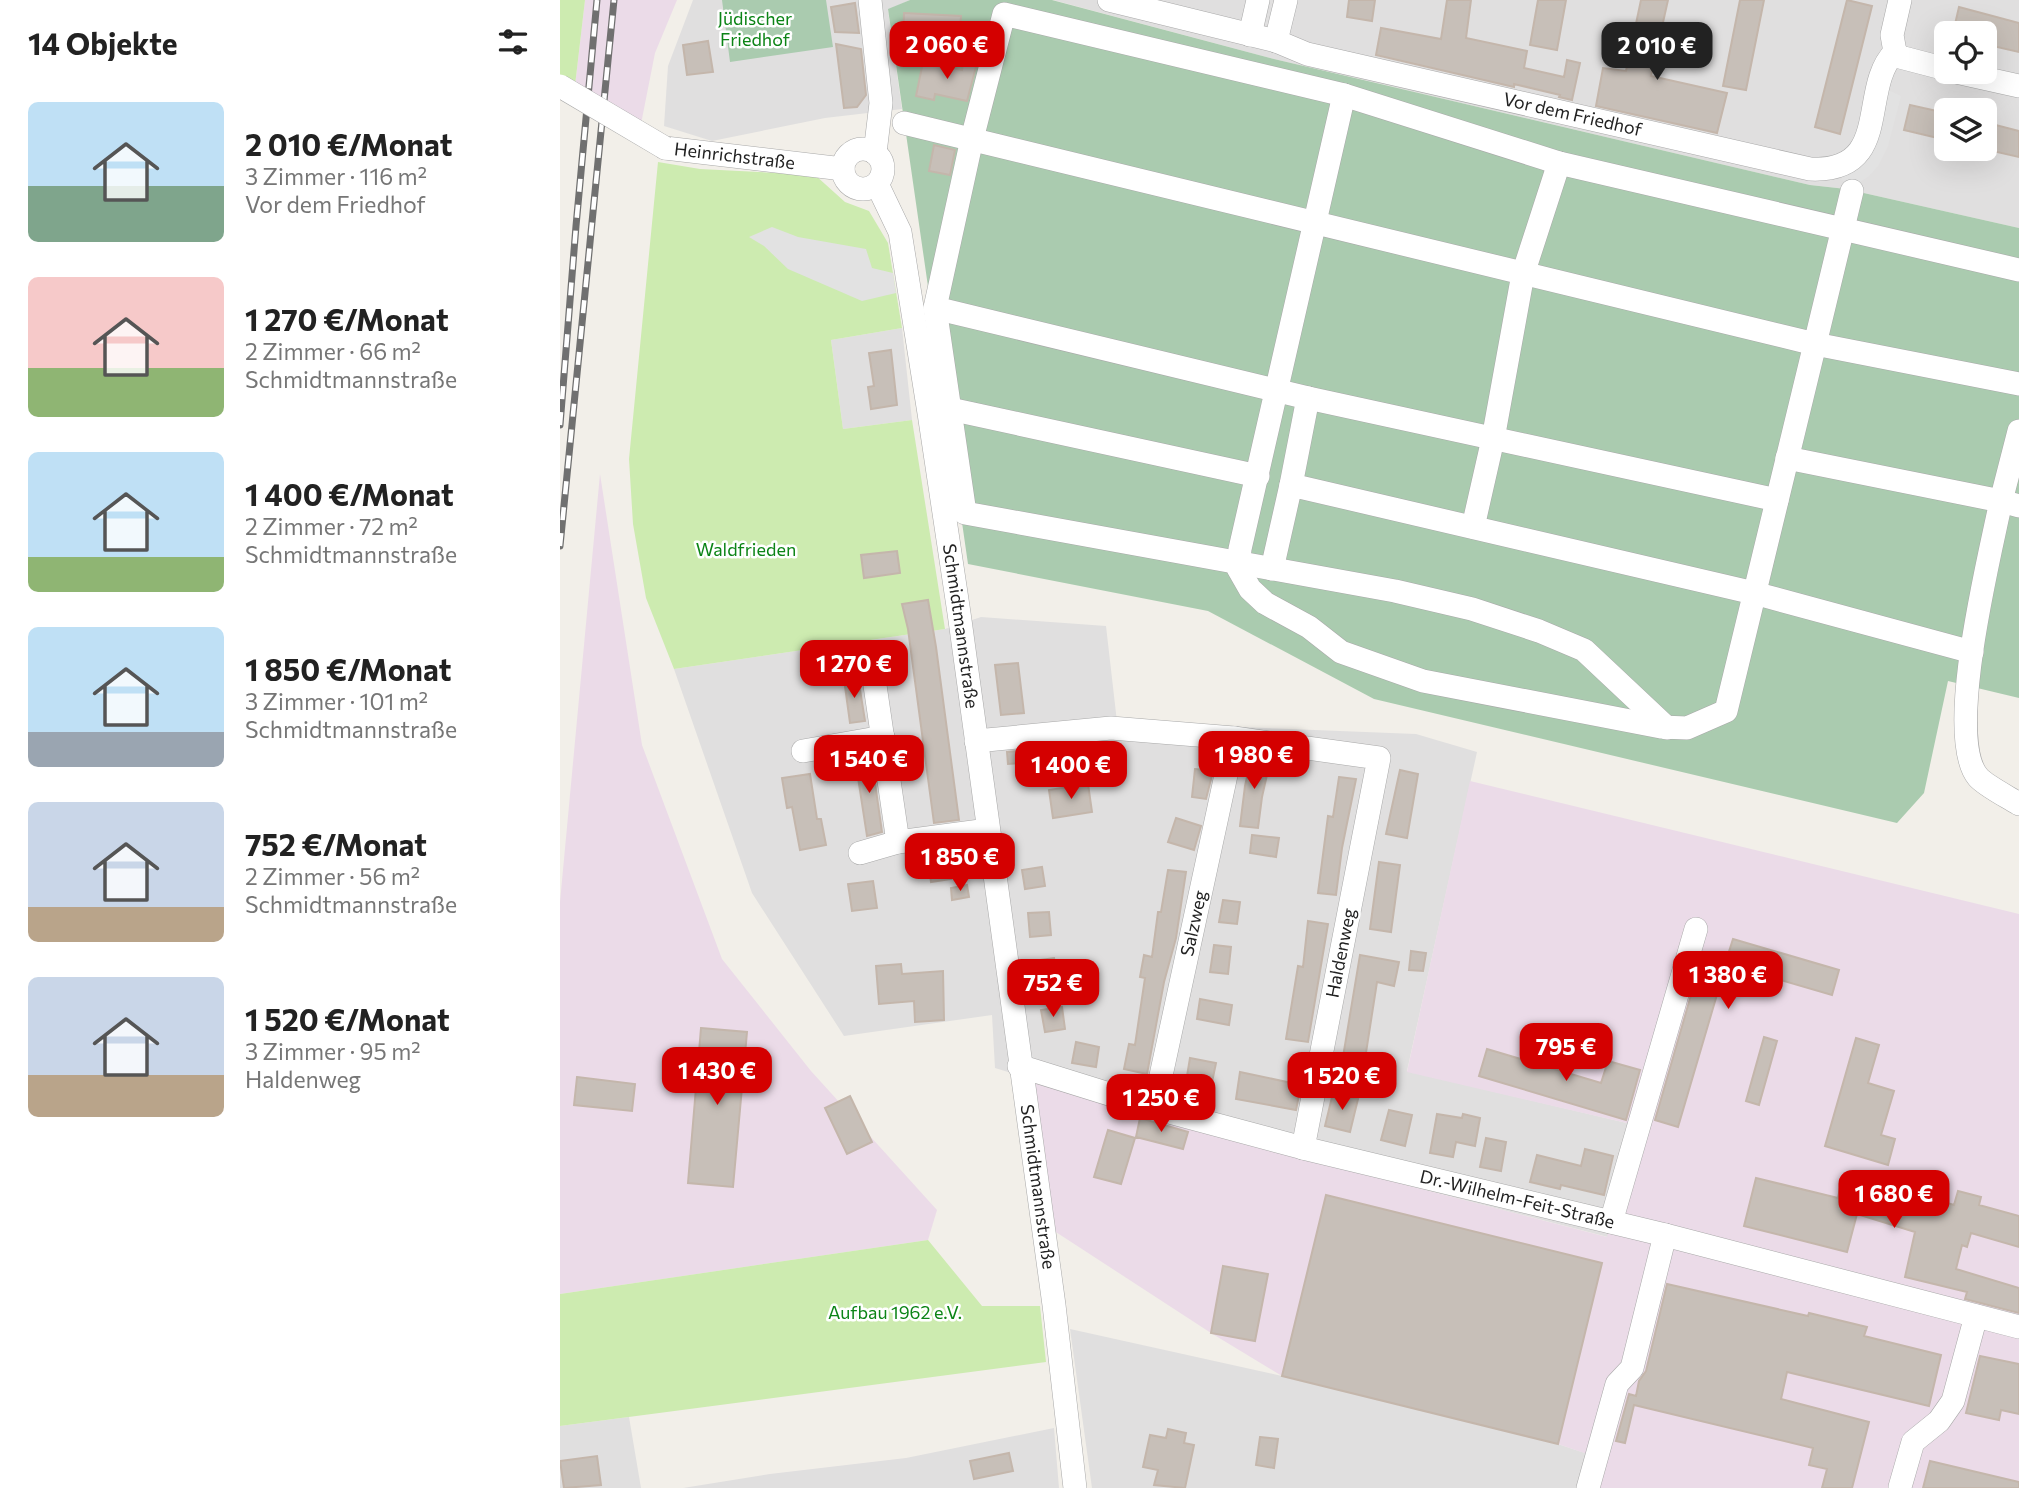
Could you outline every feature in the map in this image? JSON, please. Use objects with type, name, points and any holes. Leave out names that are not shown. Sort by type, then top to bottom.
[{"type":"street","points":[[870,0],[881,103],[875,153]]},
{"type":"street","name":"Vor dem Friedhof","points":[[1109,0],[1276,41],[1307,54],[1810,169],[1835,167],[1856,155],[1863,145],[1871,120],[1884,67],[1895,52]]},
{"type":"street","points":[[1250,35],[1258,0]]},
{"type":"street","points":[[1276,41],[1286,0]]},
{"type":"street","points":[[1900,0],[1892,35],[1895,52],[1900,58],[1934,66]]},
{"type":"street","points":[[1667,727],[1584,650],[1539,631],[1472,609],[1395,591],[965,513],[934,307],[1004,14],[1344,95],[1559,163],[2019,270]]},
{"type":"street","points":[[1997,81],[2019,86]]},
{"type":"street","name":"Heinrichstraße","points":[[560,86],[665,148],[843,169]]},
{"type":"street","points":[[1344,95],[1238,568],[1250,589],[1265,603],[1309,628],[1341,652],[1423,681],[1667,727],[1688,728],[1726,711],[1852,191]]},
{"type":"street","points":[[904,123],[1815,344],[2019,384]]},
{"type":"street","points":[[858,150],[875,153],[882,162],[883,169],[877,184],[863,190],[852,187],[844,177],[843,169],[848,156],[858,150]]},
{"type":"street","points":[[1473,527],[1493,439],[1523,274],[1559,163]]},
{"type":"street","name":"Schmidtmannstraße","points":[[877,184],[900,232],[901,281],[976,741],[1054,1305],[1075,1488]]},
{"type":"street","points":[[934,307],[1308,398],[1777,500]]},
{"type":"street","points":[[1272,569],[1308,398]]},
{"type":"street","points":[[950,409],[1258,476]]},
{"type":"street","points":[[2019,431],[2010,504],[1966,685],[1967,755],[1978,778],[2019,803]]},
{"type":"street","points":[[1787,458],[2010,504]]},
{"type":"street","points":[[1291,485],[1754,593],[1972,652]]},
{"type":"street","points":[[872,665],[898,842]]},
{"type":"street","points":[[976,741],[1111,728],[1234,738]]},
{"type":"street","points":[[803,751],[883,737]]},
{"type":"street","name":"Haldenweg","points":[[1234,738],[1379,758],[1303,1147]]},
{"type":"street","name":"Salzweg","points":[[1154,1108],[1234,738]]},
{"type":"street","points":[[860,853],[898,842],[988,830]]},
{"type":"street","points":[[1611,1222],[1696,929]]},
{"type":"street","name":"Dr.-Wilhelm-Feit-Straße","points":[[1019,1066],[1154,1108],[1303,1147],[1665,1235],[2019,1327]]},
{"type":"street","points":[[1588,1488],[1617,1384],[1632,1368],[1665,1235]]},
{"type":"street","points":[[1900,1487],[1913,1442],[1939,1421],[1953,1401],[1976,1316]]},
{"type":"shaded area","points":[[585,0],[677,0],[655,53],[639,134],[574,94]]},
{"type":"shaded area","points":[[693,0],[910,0],[888,10],[902,109],[825,118],[712,141],[664,126],[668,66]]},
{"type":"shaded area","points":[[1053,0],[2019,0],[2019,228],[1846,189],[1810,185],[1274,59]]},
{"type":"shaded area","points":[[1888,90],[1901,96],[1888,146],[1878,166],[1857,184],[1841,180]]},
{"type":"shaded area","points":[[772,227],[798,237],[866,249],[872,268],[893,273],[896,293],[862,301],[788,269],[764,246],[749,237]]},
{"type":"shaded area","points":[[902,328],[912,420],[843,429],[831,340]]},
{"type":"shaded area","points":[[600,474],[642,745],[722,959],[811,1071],[937,1210],[928,1240],[560,1294],[560,902]]},
{"type":"shaded area","points":[[981,617],[1106,626],[1117,722],[1416,734],[1477,752],[1407,1071],[1631,1124],[1608,1237],[1239,1142],[995,1068],[992,1015],[844,1036],[752,893],[674,669],[945,629]]},
{"type":"shaded area","points":[[1470,781],[2019,914],[2019,1488],[1588,1488],[1596,1457],[1558,1444],[1282,1376],[1042,1223],[1013,1074],[1239,1142],[1607,1237],[1631,1124],[1407,1072]]},
{"type":"shaded area","points":[[1070,1329],[1282,1376],[1558,1444],[1597,1457],[1588,1488],[1092,1488]]},
{"type":"shaded area","points":[[629,1417],[641,1488],[560,1488],[560,1426]]},
{"type":"shaded area","points":[[1054,1428],[1059,1488],[683,1488],[770,1474],[906,1458]]},
{"type":"green space","points":[[560,0],[585,0],[574,94],[560,86]]},
{"type":"green space","name":"Jüdischer Friedhof","points":[[722,0],[826,0],[833,47],[730,62]]},
{"type":"green space","points":[[910,0],[1052,0],[1274,59],[1810,185],[1846,189],[2019,228],[2019,698],[1948,681],[1924,793],[1897,823],[1374,699],[1208,611],[968,564],[888,9]]},
{"type":"green space","name":"Waldfrieden","points":[[658,162],[700,169],[815,175],[845,202],[869,211],[888,243],[902,328],[831,340],[843,429],[912,420],[945,629],[674,669],[646,598],[633,524],[629,459]]},
{"type":"green space","name":"Aufbau 1962 e.V.","points":[[928,1240],[982,1306],[1040,1306],[1046,1362],[560,1426],[560,1294]]},
{"type":"building","points":[[1349,0],[1375,0],[1372,21],[1347,17]]},
{"type":"building","points":[[1447,0],[1471,0],[1466,38],[1527,51],[1524,68],[1564,77],[1567,60],[1580,63],[1572,100],[1514,84],[1514,87],[1376,55],[1381,28],[1441,39]]},
{"type":"building","points":[[1538,0],[1566,0],[1557,50],[1530,45]]},
{"type":"building","points":[[1641,0],[1668,0],[1651,76],[1727,93],[1717,133],[1596,106],[1603,68],[1626,71]]},
{"type":"building","points":[[1740,0],[1764,0],[1746,90],[1723,86]]},
{"type":"building","points":[[1847,0],[1872,6],[1840,134],[1815,127]]},
{"type":"building","points":[[855,3],[859,33],[835,32],[831,7]]},
{"type":"building","points":[[1959,7],[2019,23],[2019,52],[1997,47],[1997,21],[1956,21]]},
{"type":"building","points":[[904,13],[961,16],[959,40],[903,36]]},
{"type":"building","points":[[708,41],[713,72],[687,75],[683,45]]},
{"type":"building","points":[[836,44],[861,49],[866,95],[857,107],[844,108]]},
{"type":"building","points":[[964,57],[978,59],[967,101],[935,94],[934,100],[916,96],[923,62],[962,70]]},
{"type":"building","points":[[1910,105],[1934,110],[1934,137],[1904,130]]},
{"type":"building","points":[[1997,125],[2019,131],[2019,157],[1997,152]]},
{"type":"building","points":[[934,145],[955,150],[950,175],[929,171]]},
{"type":"building","points":[[891,350],[897,405],[871,409],[868,387],[874,386],[869,353]]},
{"type":"building","points":[[897,551],[900,573],[864,578],[861,555]]},
{"type":"building","points":[[928,600],[959,820],[934,823],[908,629],[902,604]]},
{"type":"building","points":[[1018,663],[1024,713],[1001,715],[995,665]]},
{"type":"building","points":[[858,677],[865,721],[850,723],[844,679]]},
{"type":"building","points":[[1114,742],[1116,755],[1008,764],[1007,752]]},
{"type":"building","points":[[871,755],[882,832],[867,836],[855,758]]},
{"type":"building","points":[[1252,755],[1271,757],[1258,828],[1240,826]]},
{"type":"building","points":[[1195,769],[1213,771],[1206,799],[1192,797]]},
{"type":"building","points":[[1400,770],[1418,774],[1407,838],[1386,834]]},
{"type":"building","points":[[810,774],[817,819],[821,819],[826,845],[800,850],[792,807],[787,808],[782,778]]},
{"type":"building","points":[[1339,777],[1356,779],[1336,895],[1318,893],[1328,816],[1333,817]]},
{"type":"building","points":[[1088,784],[1092,812],[1053,818],[1049,790]]},
{"type":"building","points":[[1176,818],[1201,826],[1194,850],[1168,842]]},
{"type":"building","points":[[1252,835],[1279,838],[1276,857],[1250,853]]},
{"type":"building","points":[[947,850],[951,879],[931,882],[927,852]]},
{"type":"building","points":[[1379,862],[1400,865],[1391,932],[1370,929]]},
{"type":"building","points":[[1042,867],[1045,886],[1025,889],[1022,870]]},
{"type":"building","points":[[1168,870],[1186,872],[1176,938],[1164,982],[1147,1074],[1124,1069],[1129,1044],[1135,1045],[1145,978],[1140,977],[1144,955],[1152,957],[1158,912],[1161,912]]},
{"type":"building","points":[[873,881],[877,908],[852,911],[848,884]]},
{"type":"building","points":[[967,885],[969,897],[952,900],[951,888]]},
{"type":"building","points":[[1223,900],[1240,902],[1237,924],[1219,922]]},
{"type":"building","points":[[1049,912],[1051,935],[1030,937],[1028,913]]},
{"type":"building","points":[[1308,921],[1328,924],[1308,1042],[1286,1039],[1298,966],[1303,967]]},
{"type":"building","points":[[1733,939],[1839,970],[1832,995],[1726,964],[1678,1127],[1655,1120],[1702,957],[1725,964]]},
{"type":"building","points":[[1214,945],[1231,947],[1228,974],[1210,972]]},
{"type":"building","points":[[1411,951],[1426,953],[1423,971],[1409,970]]},
{"type":"building","points":[[1360,955],[1399,962],[1394,986],[1377,982],[1363,1072],[1341,1069]]},
{"type":"building","points":[[1054,958],[1058,981],[1036,984],[1032,961]]},
{"type":"building","points":[[901,964],[902,974],[943,971],[944,1020],[915,1022],[914,1001],[879,1004],[876,966]]},
{"type":"building","points":[[1200,999],[1232,1005],[1229,1025],[1197,1019]]},
{"type":"building","points":[[1062,1007],[1065,1029],[1045,1032],[1041,1010]]},
{"type":"building","points":[[701,1028],[747,1032],[733,1187],[688,1183]]},
{"type":"building","points":[[1764,1037],[1777,1041],[1759,1105],[1746,1101]]},
{"type":"building","points":[[1856,1038],[1879,1045],[1868,1083],[1894,1091],[1881,1135],[1895,1139],[1888,1165],[1825,1146]]},
{"type":"building","points":[[1076,1042],[1099,1047],[1096,1067],[1072,1063]]},
{"type":"building","points":[[1487,1049],[1601,1083],[1608,1061],[1640,1070],[1626,1120],[1479,1076]]},
{"type":"building","points":[[1190,1058],[1216,1063],[1211,1087],[1186,1082]]},
{"type":"building","points":[[1240,1072],[1301,1085],[1296,1110],[1236,1099]]},
{"type":"building","points":[[577,1077],[635,1084],[632,1111],[574,1105]]},
{"type":"building","points":[[1333,1093],[1358,1099],[1350,1132],[1325,1126]]},
{"type":"building","points":[[850,1096],[872,1142],[847,1154],[825,1108]]},
{"type":"building","points":[[1389,1110],[1412,1115],[1405,1146],[1381,1140]]},
{"type":"building","points":[[1437,1114],[1462,1118],[1463,1114],[1480,1118],[1475,1146],[1456,1142],[1453,1157],[1430,1153]]},
{"type":"building","points":[[1140,1118],[1188,1132],[1183,1149],[1136,1137]]},
{"type":"building","points":[[1108,1130],[1135,1138],[1121,1184],[1094,1177]]},
{"type":"building","points":[[1486,1138],[1506,1142],[1501,1171],[1480,1167]]},
{"type":"building","points":[[1585,1149],[1613,1156],[1604,1195],[1561,1185],[1560,1189],[1530,1182],[1537,1155],[1581,1166]]},
{"type":"building","points":[[1756,1178],[1838,1198],[1840,1188],[1877,1198],[1881,1183],[1954,1205],[1958,1191],[1981,1197],[1979,1205],[2019,1216],[2019,1247],[1971,1233],[1967,1247],[1962,1245],[1956,1269],[2019,1288],[2019,1313],[1965,1299],[1967,1292],[1905,1277],[1915,1232],[1857,1214],[1847,1252],[1744,1226]]},
{"type":"building","points":[[1326,1195],[1602,1263],[1558,1444],[1282,1376]]},
{"type":"building","points":[[1223,1266],[1268,1274],[1255,1341],[1211,1333]]},
{"type":"building","points":[[1667,1284],[1867,1327],[1864,1336],[1941,1355],[1929,1406],[1787,1372],[1781,1399],[1869,1422],[1852,1488],[1822,1488],[1827,1469],[1809,1465],[1813,1448],[1634,1405],[1625,1443],[1616,1441],[1629,1394],[1636,1396],[1639,1381],[1646,1371]]},
{"type":"building","points":[[1980,1356],[2019,1364],[2019,1414],[2001,1410],[1999,1420],[1966,1413]]},
{"type":"building","points":[[1168,1429],[1186,1433],[1184,1443],[1194,1445],[1185,1488],[1154,1485],[1158,1470],[1143,1467],[1150,1435],[1166,1438]]},
{"type":"building","points":[[1260,1437],[1278,1439],[1274,1468],[1256,1465]]},
{"type":"building","points":[[1009,1453],[1013,1471],[974,1479],[970,1461]]},
{"type":"building","points":[[597,1456],[601,1485],[564,1488],[560,1461]]},
{"type":"building","points":[[1930,1461],[2019,1482],[2019,1488],[1923,1488]]},
{"type":"railway","points":[[560,425],[597,0]]},
{"type":"railway","points":[[560,546],[614,0]]}]
